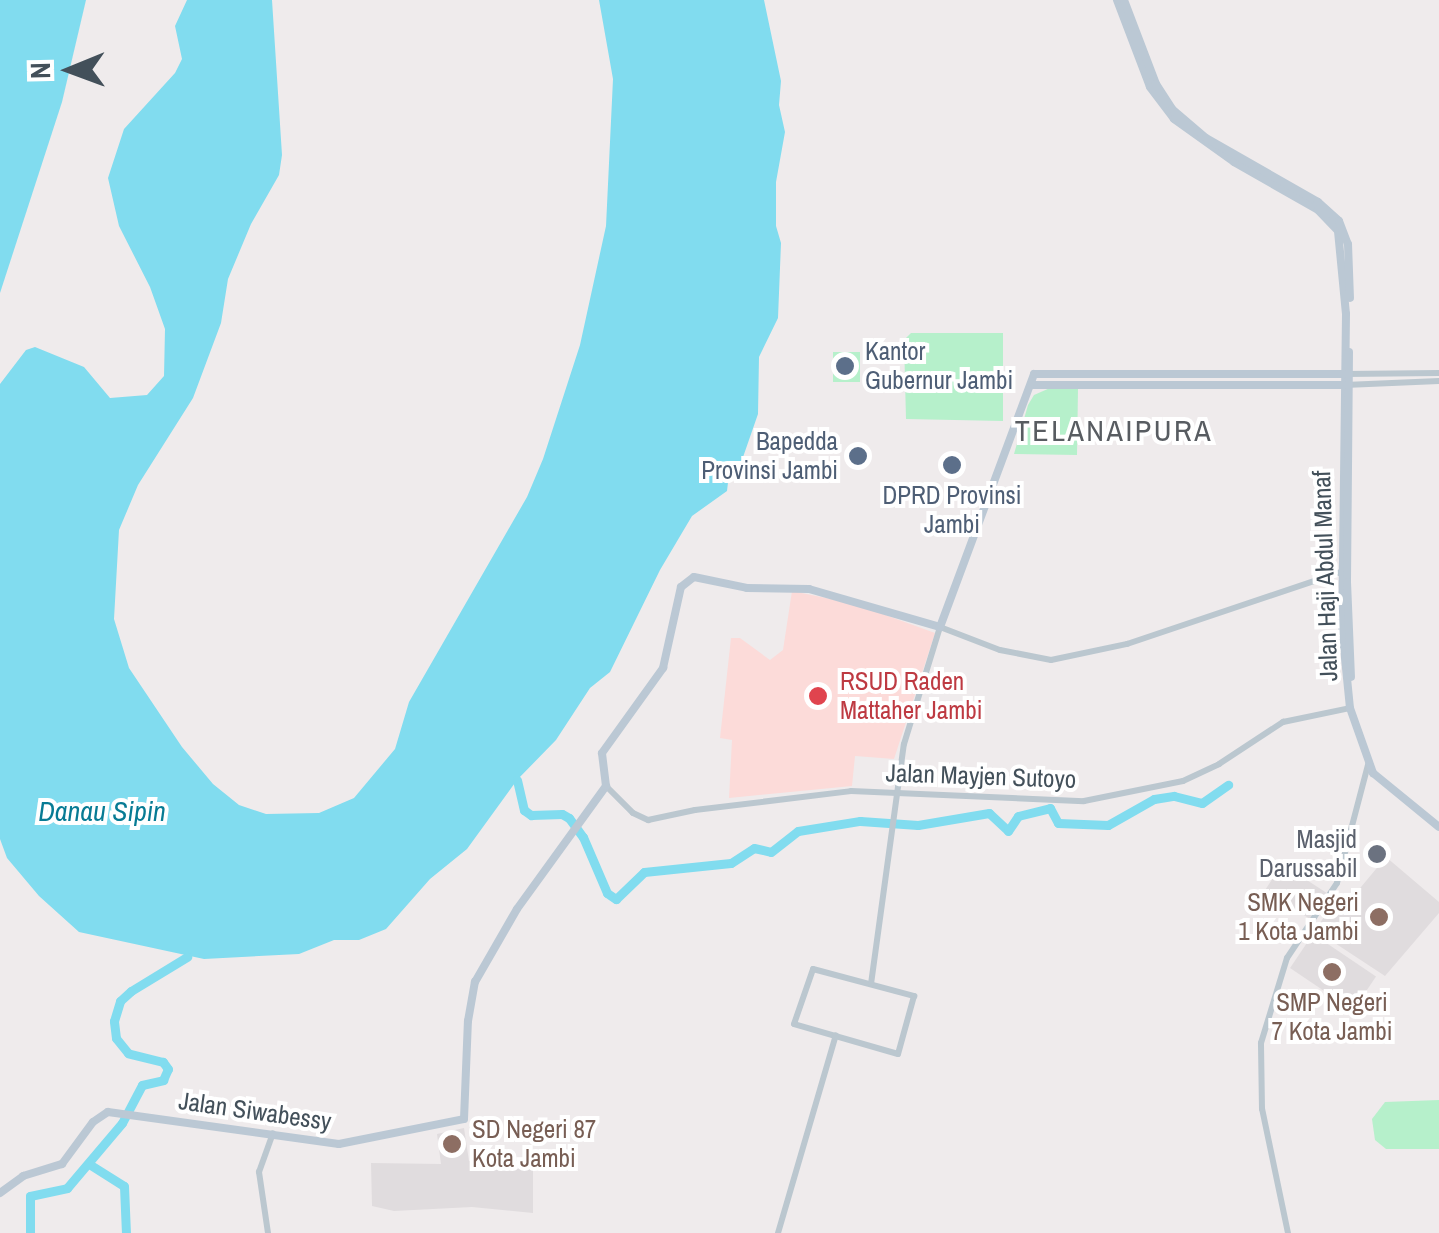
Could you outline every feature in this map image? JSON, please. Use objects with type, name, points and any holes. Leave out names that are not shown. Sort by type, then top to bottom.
[{"type":"main road","name":"Jalan Haji Abdul Manaf","points":[[1121,0],[1156,84],[1172,109],[1206,138],[1318,202],[1344,229],[1350,262],[1344,541],[1350,658],[1368,762]]},
{"type":"main road","points":[[606,786],[602,753],[663,668],[675,600],[681,586],[694,578],[747,588],[830,593],[940,627],[1034,374],[1347,374]]},
{"type":"main road","points":[[1033,385],[1347,385]]},
{"type":"main road","name":"Jalan Haji Abdul Manaf","points":[[1344,541],[1341,572],[1350,708],[1368,762]]},
{"type":"main road","points":[[1368,762],[1386,787],[1439,825]]},
{"type":"main road","name":"Jalan Siwabessy","points":[[0,1192],[24,1176],[62,1164],[98,1118],[114,1112],[349,1144],[464,1120],[468,1022],[475,982],[517,909],[606,786]]},
{"type":"street","points":[[1347,374],[1439,373]]},
{"type":"street","points":[[1347,385],[1439,381]]},
{"type":"street","points":[[871,984],[904,744],[940,627],[1000,650],[1051,660],[1127,644],[1341,572]]},
{"type":"street","name":"Jalan Mayjen Sutoyo","points":[[606,786],[633,813],[648,820],[695,810],[852,792],[896,791],[1054,803],[1126,795],[1206,772],[1284,722],[1350,708]]},
{"type":"street","points":[[1288,1233],[1262,1109],[1261,1042],[1287,958],[1337,883],[1368,762]]},
{"type":"street","points":[[809,971],[914,996],[898,1054],[836,1035],[794,1024],[809,971]]},
{"type":"street","points":[[778,1233],[836,1035]]},
{"type":"street","points":[[268,1233],[260,1172],[273,1133]]},
{"type":"shaded area","name":"RSUD Raden Mattaher Jambi","points":[[792,591],[855,604],[935,633],[894,759],[855,756],[852,786],[729,798],[732,740],[720,738],[731,638],[740,638],[770,660],[783,650]]},
{"type":"shaded area","name":"SMK Negeri 1 Kota Jambi","points":[[1386,857],[1439,902],[1439,913],[1385,976],[1315,930],[1340,894],[1351,899]]},
{"type":"shaded area","points":[[1282,864],[1326,893],[1310,919],[1265,890]]},
{"type":"shaded area","name":"SMP Negeri 7 Kota Jambi","points":[[1313,934],[1376,976],[1353,1010],[1290,968]]},
{"type":"shaded area","points":[[464,1128],[469,1161],[533,1160],[533,1213],[472,1207],[394,1211],[372,1206],[371,1163],[441,1164],[437,1134]]},
{"type":"green space","points":[[911,333],[1003,333],[1003,421],[906,419],[904,340]]},
{"type":"green space","points":[[833,352],[860,352],[860,382],[833,382]]},
{"type":"green space","points":[[1050,388],[1078,388],[1077,455],[1014,454],[1028,405],[1034,395]]},
{"type":"green space","points":[[1439,1100],[1439,1149],[1386,1149],[1375,1140],[1372,1119],[1385,1102]]},
{"type":"water","points":[[0,0],[86,0],[62,102],[0,293]]},
{"type":"water","name":"Danau Sipin","points":[[187,0],[272,0],[282,155],[279,175],[251,224],[228,279],[221,323],[193,398],[138,485],[119,530],[114,619],[129,668],[182,747],[213,784],[239,805],[266,814],[319,813],[354,798],[395,749],[409,702],[527,497],[543,459],[580,345],[606,226],[613,79],[599,0],[764,0],[781,81],[779,105],[785,132],[776,182],[776,226],[781,243],[778,318],[759,357],[758,414],[742,460],[729,474],[727,491],[692,516],[660,570],[610,672],[590,688],[556,740],[517,780],[467,849],[430,879],[386,929],[359,940],[334,940],[299,954],[204,959],[79,932],[39,896],[7,858],[0,839],[0,384],[26,350],[35,347],[84,367],[110,398],[147,395],[164,376],[165,329],[150,287],[119,226],[108,178],[124,129],[175,73],[182,59],[175,26]]},
{"type":"waterway","points":[[517,780],[524,810],[531,815],[562,814],[569,818],[583,837],[607,893],[616,899],[644,872],[731,863],[754,848],[771,852],[798,831],[860,821],[918,825],[989,813],[1008,831],[1018,816],[1050,808],[1058,823],[1108,825],[1154,799],[1174,796],[1202,803],[1228,785]]},
{"type":"waterway","points":[[30,1233],[30,1196],[67,1188],[122,1123],[142,1085],[163,1080],[168,1069],[163,1062],[128,1053],[116,1038],[114,1021],[120,1001],[131,991],[187,957]]},
{"type":"waterway","points":[[89,1164],[124,1186],[126,1233]]},
{"type":"place","name":"Kantor Gubernur Jambi","points":[[845,366]]},
{"type":"place","name":"Bapedda Provinsi Jambi","points":[[858,456]]},
{"type":"place","name":"DPRD Provinsi Jambi","points":[[952,465]]},
{"type":"place","name":"RSUD Raden Mattaher Jambi","points":[[818,696]]},
{"type":"place","name":"Masjid Darussabil","points":[[1377,854]]},
{"type":"place","name":"SMK Negeri 1 Kota Jambi","points":[[1379,917]]},
{"type":"place","name":"SMP Negeri 7 Kota Jambi","points":[[1332,972]]},
{"type":"place","name":"SD Negeri 87 Kota Jambi","points":[[452,1144]]},
{"type":"district","name":"TELANAIPURA","points":[[1114,430]]}]
